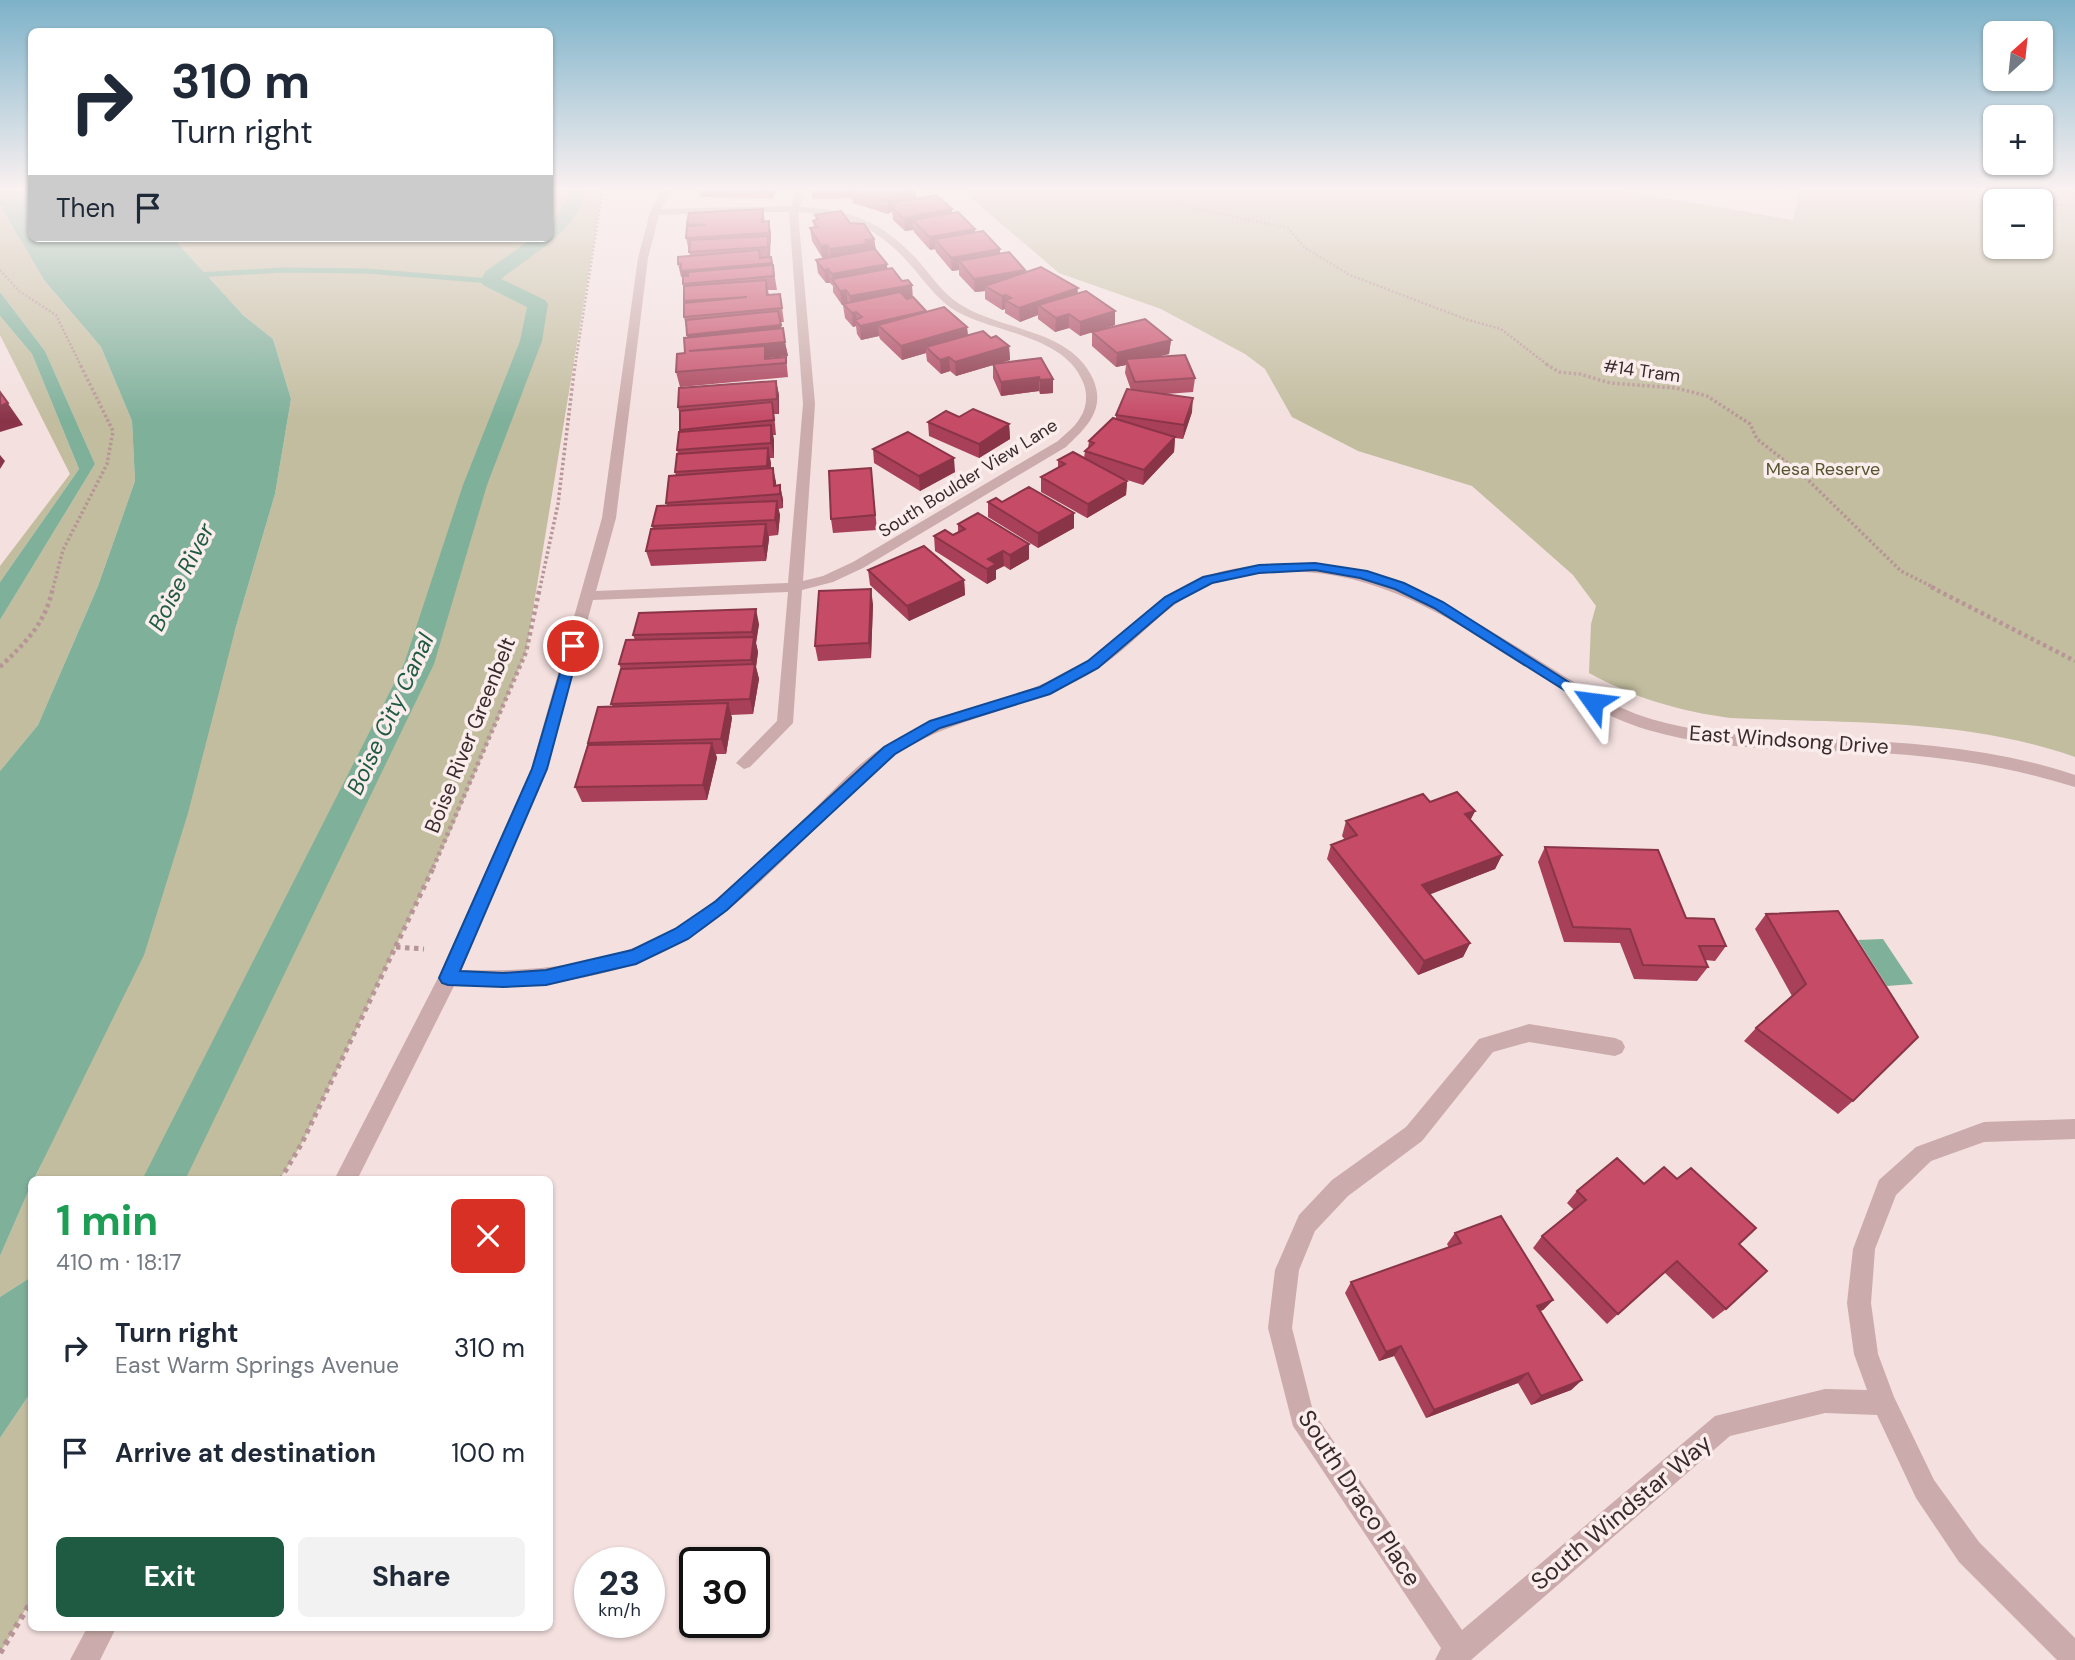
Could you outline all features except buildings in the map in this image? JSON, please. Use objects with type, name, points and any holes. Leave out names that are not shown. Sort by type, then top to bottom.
[{"type":"street","points":[[347,1176],[448,978],[539,769],[609,518],[642,265]]},
{"type":"street","points":[[744,763],[785,723],[809,404],[799,265]]},
{"type":"street","name":"South Boulder View Lane","points":[[587,596],[796,587],[828,579],[858,565],[1062,444],[1085,421],[1094,400],[1088,375],[1068,354],[1043,341],[971,317],[951,303],[915,265]]},
{"type":"street","name":"East Windsong Drive","points":[[448,978],[503,980],[546,977],[636,957],[681,934],[722,905],[889,750],[935,724],[1045,691],[1093,664],[1170,600],[1208,580],[1259,569],[1315,566],[1362,574],[1399,586],[1439,605],[1593,702],[1629,718],[1674,732],[1762,742],[1919,749],[1990,757],[2075,781]]},
{"type":"street","name":"South Draco Place","points":[[1454,1655],[1302,1417],[1280,1328],[1287,1270],[1307,1223],[1340,1188],[1414,1133],[1486,1045],[1529,1033],[1615,1047]]},
{"type":"street","points":[[2075,1129],[1984,1132],[1924,1154],[1887,1188],[1864,1249],[1859,1303],[1866,1354],[1884,1403],[1925,1489],[1969,1552],[2075,1658]]},
{"type":"street","name":"South Windstar Way","points":[[1454,1655],[1724,1425],[1825,1401],[1884,1403]]},
{"type":"street","points":[[84,1660],[100,1631]]},
{"type":"path","name":"Boise River Greenbelt","points":[[282,1176],[302,1143],[448,837],[526,652],[558,504],[572,385],[591,265]]},
{"type":"path","name":"#14 Tram","points":[[1334,265],[1350,275],[1465,319],[1501,328],[1532,355],[1559,372],[1580,374],[1610,383],[1662,387],[1707,396],[1750,424],[1757,439],[1803,475],[1901,571],[2075,661]]},
{"type":"path","points":[[0,270],[6,273],[15,288],[56,315],[113,431],[113,447],[105,474],[62,552],[52,601],[34,632],[0,667]]},
{"type":"path","points":[[396,947],[424,949]]},
{"type":"path","points":[[0,1653],[28,1607]]},
{"type":"green space","points":[[0,265],[35,265],[44,280],[101,347],[132,421],[135,481],[98,586],[38,725],[0,771],[0,620],[95,464],[45,351],[0,292]]},
{"type":"green space","points":[[198,265],[590,265],[526,652],[448,837],[302,1143],[282,1176],[36,1176],[61,1120],[235,630],[275,494],[291,399],[273,339],[243,315]]},
{"type":"green space","name":"Mesa Reserve","points":[[1050,265],[2075,265],[2075,757],[2033,744],[1948,729],[1711,715],[1657,702],[1606,682],[1589,673],[1591,624],[1596,606],[1573,575],[1472,486],[1358,451],[1292,417],[1265,369],[1245,354],[1161,309],[1059,273]]},
{"type":"green space","points":[[0,316],[32,354],[79,469],[0,582],[0,566],[70,474],[0,335]]},
{"type":"green space","points":[[28,1192],[28,1279],[0,1297],[0,1256]]},
{"type":"green space","points":[[28,1396],[28,1605],[0,1653],[0,1438]]},
{"type":"water","name":"Boise River","points":[[35,265],[198,265],[243,315],[273,339],[291,399],[275,494],[235,630],[188,813],[144,955],[35,1176],[28,1176],[28,1192],[0,1256],[0,771],[38,725],[98,586],[135,481],[132,421],[101,347],[44,280]]},
{"type":"water","points":[[0,292],[45,351],[95,464],[0,620],[0,582],[79,469],[32,354],[0,316]]},
{"type":"water","points":[[1883,939],[1913,984],[1887,986],[1858,940]]},
{"type":"water","points":[[28,1279],[28,1396],[0,1438],[0,1297]]},
{"type":"waterway","name":"Boise City Canal","points":[[165,1176],[419,664],[475,485],[531,341],[538,304],[490,281],[493,275],[506,265]]},
{"type":"waterway","points":[[197,275],[282,270],[366,271],[490,281]]},
{"type":"route","points":[[573,646],[539,769],[448,978],[503,980],[546,977],[636,957],[681,934],[722,905],[889,750],[935,724],[1045,691],[1093,664],[1170,600],[1208,580],[1259,569],[1315,566],[1362,574],[1399,586],[1439,605],[1593,702]]}]
